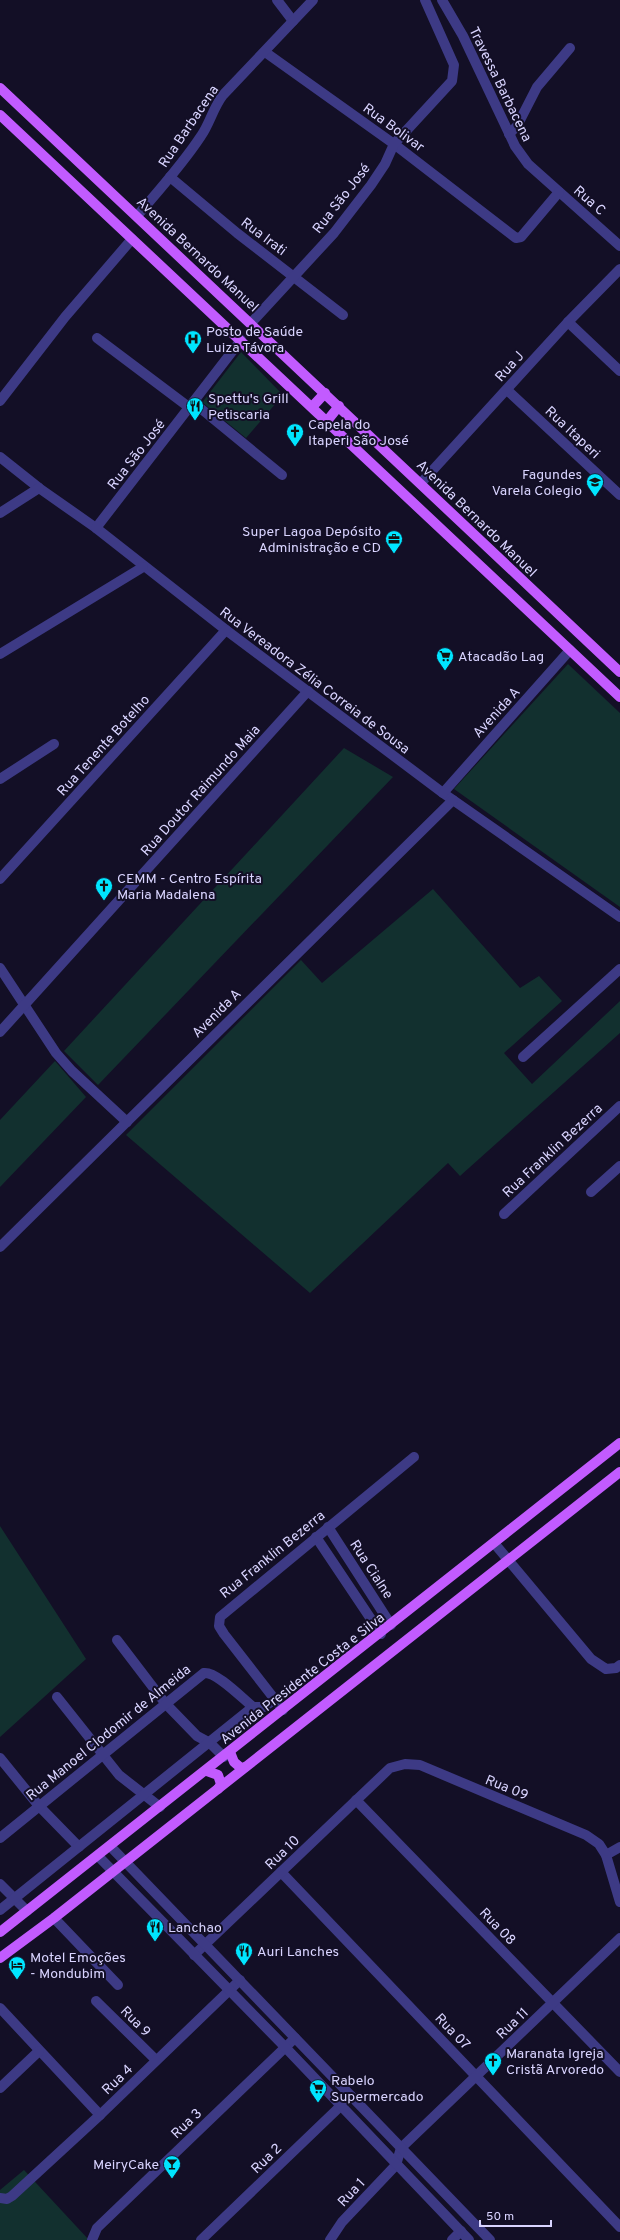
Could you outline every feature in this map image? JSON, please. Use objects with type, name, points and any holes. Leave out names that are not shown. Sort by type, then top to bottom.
[{"type":"main road","name":"Avenida Bernardo Manuel","points":[[2,93],[137,216],[326,393],[620,672]]},
{"type":"main road","points":[[0,115],[620,697]]},
{"type":"main road","points":[[312,407],[326,393]]},
{"type":"main road","points":[[327,421],[339,406]]},
{"type":"main road","name":"Avenida Presidente Costa e Silva","points":[[0,1932],[381,1634],[620,1443]]},
{"type":"main road","points":[[0,1958],[54,1918],[620,1472]]},
{"type":"main road","points":[[227,1754],[241,1768],[245,1767]]},
{"type":"main road","points":[[207,1771],[218,1775],[221,1784],[218,1789]]},
{"type":"street","points":[[276,0],[293,21]]},
{"type":"street","name":"Rua Barbacena","points":[[137,216],[170,177],[202,134],[216,104],[313,0]]},
{"type":"street","name":"Rua São José","points":[[251,323],[314,256],[371,185],[388,159],[394,144],[452,81],[454,65],[425,0]]},
{"type":"street","name":"Travessa Barbacena","points":[[442,0],[463,36],[509,134],[528,164],[559,192]]},
{"type":"street","points":[[509,134],[517,126],[537,87],[570,48]]},
{"type":"street","name":"Rua Bolivar","points":[[265,52],[394,144],[516,238],[521,237],[559,192]]},
{"type":"street","name":"Rua Irati","points":[[170,177],[237,233],[343,315]]},
{"type":"street","name":"Rua C","points":[[559,192],[620,246]]},
{"type":"street","points":[[0,401],[65,317],[132,239]]},
{"type":"street","name":"Rua J","points":[[421,483],[568,322],[620,269]]},
{"type":"street","points":[[568,322],[620,371]]},
{"type":"street","points":[[97,338],[192,405],[282,475]]},
{"type":"street","name":"Rua São José","points":[[96,528],[241,340]]},
{"type":"street","name":"Rua Itaperi","points":[[507,390],[620,495]]},
{"type":"street","name":"Rua Vereadora Zélia Correia de Sousa","points":[[0,457],[39,488],[96,528],[143,567],[452,800],[620,917]]},
{"type":"street","points":[[0,513],[39,488]]},
{"type":"street","points":[[0,654],[143,567]]},
{"type":"street","name":"Rua Tenente Botelho","points":[[0,879],[226,630]]},
{"type":"street","name":"Avenida A","points":[[443,793],[570,650]]},
{"type":"street","name":"Rua Doutor Raimundo Maia","points":[[0,1032],[308,691]]},
{"type":"street","points":[[0,779],[54,744]]},
{"type":"street","name":"Avenida A","points":[[0,1247],[452,800]]},
{"type":"street","points":[[0,968],[23,1006],[56,1053],[72,1071],[127,1122]]},
{"type":"street","points":[[523,1057],[620,969]]},
{"type":"street","name":"Rua Franklin Bezerra","points":[[504,1214],[620,1107]]},
{"type":"street","points":[[591,1192],[620,1166]]},
{"type":"street","name":"Rua Franklin Bezerra","points":[[283,1710],[224,1634],[219,1626],[220,1617],[414,1457]]},
{"type":"street","name":"Rua Cialne","points":[[328,1527],[391,1625]]},
{"type":"street","name":"Rua Cialne","points":[[316,1537],[381,1634]]},
{"type":"street","points":[[494,1543],[591,1659],[606,1669],[618,1666]]},
{"type":"street","points":[[117,1640],[165,1703],[197,1736],[227,1754]]},
{"type":"street","name":"Rua Manoel Clodomir de Almeida","points":[[0,1838],[199,1676],[208,1672],[217,1677],[253,1707]]},
{"type":"street","points":[[57,1697],[119,1775],[160,1807]]},
{"type":"street","points":[[0,1910],[146,1795],[253,1707],[264,1706],[274,1700]]},
{"type":"street","points":[[0,1758],[39,1806],[79,1847]]},
{"type":"street","name":"Rua 09","points":[[390,1768],[405,1764],[420,1765],[586,1835],[599,1844],[606,1855],[620,1902]]},
{"type":"street","name":"Rua 10","points":[[194,1955],[390,1768]]},
{"type":"street","name":"Rua 08","points":[[356,1800],[620,2072]]},
{"type":"street","points":[[110,1846],[490,2240]]},
{"type":"street","points":[[606,1855],[620,1847]]},
{"type":"street","points":[[98,1856],[285,2047],[469,2240]]},
{"type":"street","name":"Rua 07","points":[[281,1872],[620,2226]]},
{"type":"street","points":[[0,1884],[27,1911]]},
{"type":"street","points":[[54,1918],[118,1985]]},
{"type":"street","name":"Rua 11","points":[[401,2148],[620,1938]]},
{"type":"street","name":"Rua 4","points":[[0,2198],[7,2199],[12,2196],[100,2115],[240,1980]]},
{"type":"street","name":"Rua 9","points":[[96,2001],[156,2060]]},
{"type":"street","points":[[0,2008],[100,2115]]},
{"type":"street","name":"Rua 3","points":[[92,2240],[97,2228],[295,2038]]},
{"type":"street","points":[[0,2088],[40,2051]]},
{"type":"street","name":"Rua 2","points":[[201,2240],[351,2096]]},
{"type":"street","points":[[396,2165],[401,2148]]},
{"type":"street","name":"Rua 1","points":[[330,2240],[342,2222],[396,2165]]},
{"type":"street","points":[[452,2240],[461,2232]]},
{"type":"green space","points":[[241,352],[283,395],[246,438],[203,403]]},
{"type":"green space","points":[[568,664],[620,713],[620,907],[454,789]]},
{"type":"green space","points":[[344,748],[393,777],[98,1085],[64,1051]]},
{"type":"green space","points":[[433,889],[520,988],[539,976],[562,1001],[504,1053],[532,1084],[620,1001],[620,1033],[460,1176],[448,1163],[310,1293],[126,1135],[301,960],[322,983]]},
{"type":"green space","points":[[55,1061],[86,1097],[0,1187],[0,1120]]},
{"type":"green space","points":[[0,1526],[86,1659],[0,1737]]},
{"type":"green space","points":[[24,2170],[89,2240],[0,2240],[0,2190]]},
{"type":"place","name":"Posto de Saúde Luiza Távora","points":[[193,354]]},
{"type":"place","name":"Spettu's Grill Petiscaria","points":[[195,421]]},
{"type":"place","name":"Capela do Itaperi São José","points":[[295,447]]},
{"type":"place","name":"Fagundes Varela Colegio","points":[[595,497]]},
{"type":"place","name":"Super Lagoa Depósito Administração e CD","points":[[394,554]]},
{"type":"place","name":"Atacadão Lag","points":[[445,671]]},
{"type":"place","name":"CEMM - Centro Espírita Maria Madalena","points":[[104,901]]},
{"type":"place","name":"Lanchao","points":[[155,1942]]},
{"type":"place","name":"Auri Lanches","points":[[244,1966]]},
{"type":"place","name":"Motel Emoções - Mondubim","points":[[17,1980]]},
{"type":"place","name":"Maranata Igreja Cristã Arvoredo","points":[[493,2076]]},
{"type":"place","name":"Rabelo Supermercado","points":[[318,2103]]},
{"type":"place","name":"MeiryCake","points":[[172,2179]]}]
